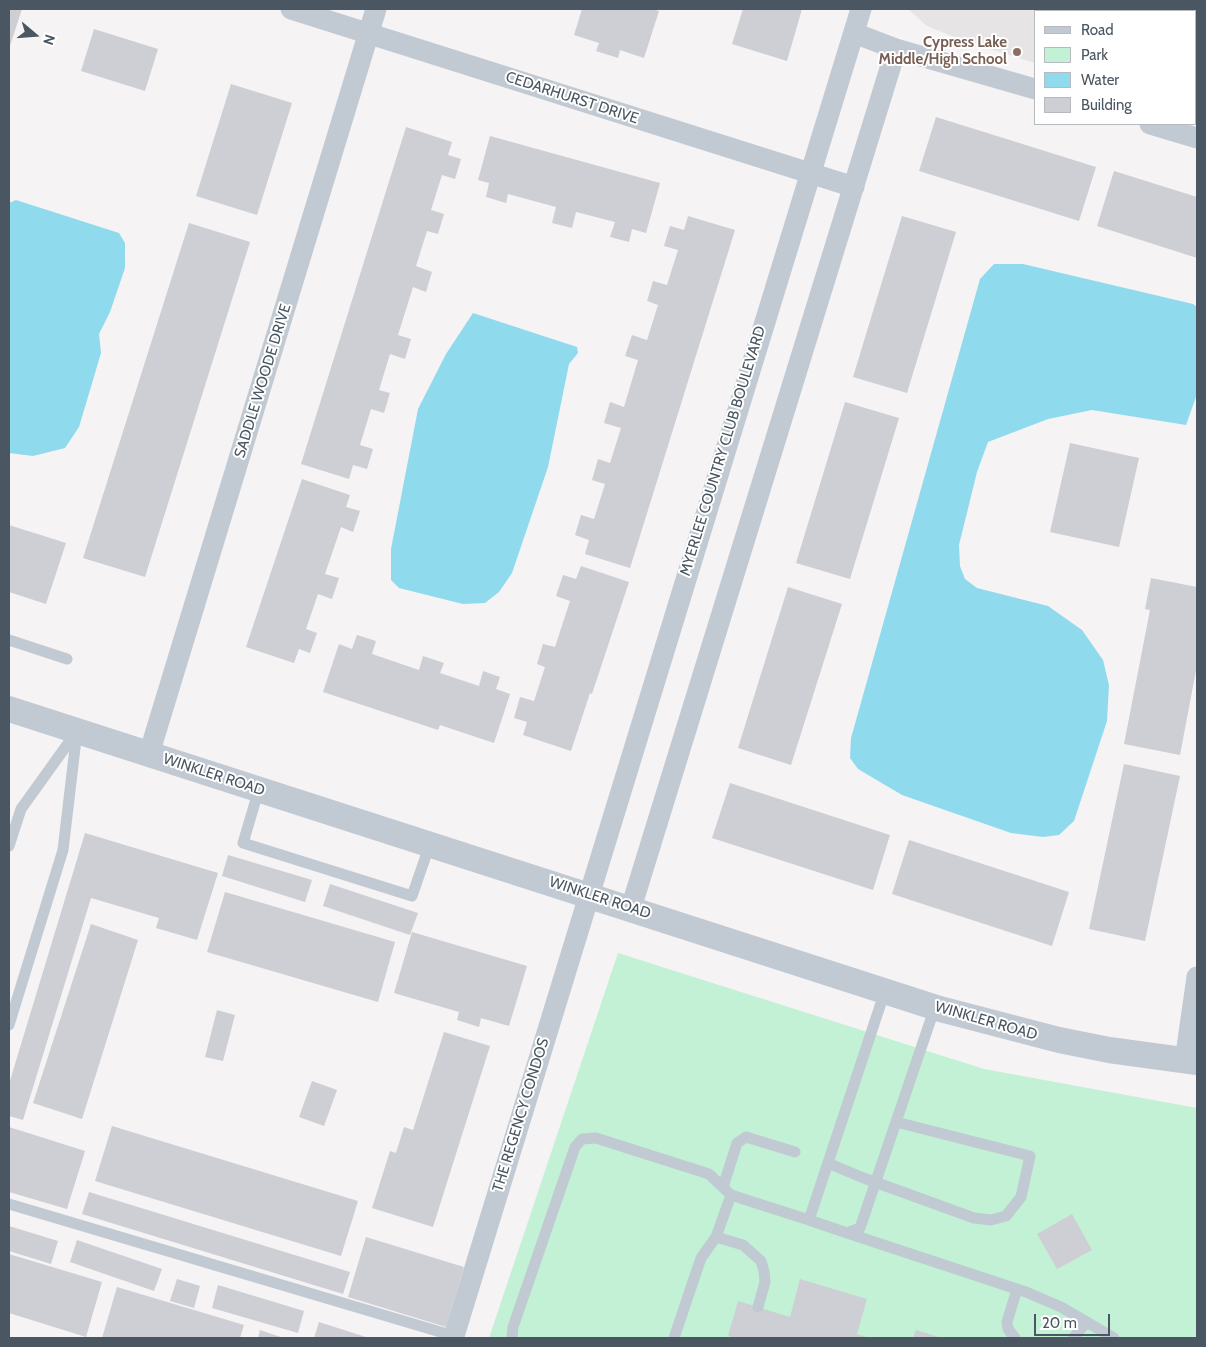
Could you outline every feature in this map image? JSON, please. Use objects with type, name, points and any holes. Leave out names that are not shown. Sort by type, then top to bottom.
[{"type":"street","name":"CEDARHURST DRIVE","points":[[291,9],[854,187]]},
{"type":"street","name":"SADDLE WOODE DRIVE","points":[[149,754],[376,9]]},
{"type":"street","name":"MYERLEE COUNTRY CLUB BOULEVARD","points":[[587,894],[861,9]]},
{"type":"street","points":[[854,33],[896,48],[1034,89]]},
{"type":"street","points":[[631,908],[896,48]]},
{"type":"street","points":[[1153,125],[1197,138]]},
{"type":"street","name":"WINKLER ROAD","points":[[9,709],[935,1007],[1059,1040],[1191,1062]]},
{"type":"street","name":"THE REGENCY CONDOS","points":[[454,1336],[587,894]]},
{"type":"street","points":[[1191,1062],[1197,977]]},
{"type":"lane","points":[[9,640],[66,659]]},
{"type":"lane","points":[[9,846],[21,809],[77,731]]},
{"type":"lane","points":[[9,1025],[63,850],[77,731]]},
{"type":"lane","points":[[259,790],[243,843],[412,896],[430,844]]},
{"type":"lane","points":[[809,1220],[885,991]]},
{"type":"lane","points":[[848,1233],[860,1228],[935,1007]]},
{"type":"lane","points":[[828,1163],[876,1183],[974,1218],[991,1220],[1006,1216],[1021,1197],[1030,1156],[896,1122]]},
{"type":"lane","points":[[674,1338],[700,1258],[716,1237],[736,1143],[746,1137],[795,1152]]},
{"type":"lane","points":[[512,1338],[512,1328],[575,1147],[582,1139],[596,1138],[709,1174],[727,1191],[1017,1289],[1061,1307],[1114,1338]]},
{"type":"lane","points":[[9,1204],[454,1336]]},
{"type":"lane","points":[[716,1237],[743,1246],[761,1261],[765,1282],[758,1307]]},
{"type":"lane","points":[[1015,1338],[1008,1329],[1007,1322],[1017,1289]]},
{"type":"lane","points":[[1073,1338],[1087,1322]]},
{"type":"shaded area","name":"Cypress Lake Middle/High School","points":[[908,9],[1197,9],[1197,112],[1196,10],[1034,10],[1034,63],[964,41],[927,26]]},
{"type":"green space","points":[[1197,9],[1197,60],[1196,10],[1136,10]]},
{"type":"green space","points":[[618,953],[984,1069],[1197,1108],[1197,1338],[489,1338]]},
{"type":"water","points":[[16,200],[119,233],[125,243],[125,268],[110,312],[99,334],[101,353],[79,427],[65,448],[33,456],[9,453],[9,203]]},
{"type":"water","points":[[994,264],[1023,264],[1193,304],[1197,307],[1197,394],[1186,425],[1092,410],[1048,419],[988,442],[977,472],[959,545],[960,566],[965,579],[977,588],[1048,606],[1082,630],[1103,660],[1109,685],[1107,721],[1074,821],[1059,835],[1043,837],[1011,833],[902,795],[858,769],[850,758],[851,738],[980,279]]},
{"type":"water","points":[[473,313],[577,347],[578,353],[569,364],[548,467],[512,573],[499,592],[485,603],[463,604],[399,588],[391,580],[391,549],[418,409],[446,354]]},
{"type":"building","points":[[9,9],[22,9],[9,49]]},
{"type":"building","points":[[582,9],[652,9],[659,11],[644,58],[620,50],[618,58],[596,51],[599,43],[574,35]]},
{"type":"building","points":[[743,9],[802,9],[787,61],[732,44]]},
{"type":"building","points":[[94,29],[158,49],[145,91],[81,71]]},
{"type":"building","points":[[231,84],[292,103],[257,215],[196,196]]},
{"type":"building","points":[[936,117],[1096,167],[1079,221],[919,171]]},
{"type":"building","points":[[406,127],[452,142],[448,155],[461,159],[455,179],[442,175],[431,210],[444,214],[438,234],[427,231],[416,266],[432,272],[426,292],[413,287],[398,335],[411,339],[405,359],[390,354],[379,390],[390,393],[384,413],[371,409],[360,445],[373,449],[367,469],[353,465],[349,479],[301,464]]},
{"type":"building","points":[[490,136],[660,183],[646,233],[632,229],[629,242],[610,237],[615,222],[576,212],[572,228],[552,223],[556,207],[508,194],[506,203],[486,197],[489,183],[478,180]]},
{"type":"building","points":[[1114,171],[1197,197],[1197,258],[1097,226]]},
{"type":"building","points":[[688,216],[735,230],[630,568],[585,554],[589,540],[575,535],[581,515],[594,519],[605,484],[592,480],[598,459],[610,463],[621,428],[604,423],[610,402],[624,407],[638,360],[625,356],[632,335],[647,340],[658,305],[647,301],[653,281],[667,285],[678,250],[664,246],[670,226],[684,230]]},
{"type":"building","points":[[902,216],[956,232],[907,393],[853,377]]},
{"type":"building","points":[[189,223],[250,242],[145,577],[83,558]]},
{"type":"building","points":[[845,402],[899,418],[850,579],[796,563]]},
{"type":"building","points":[[1070,443],[1139,458],[1119,547],[1050,532]]},
{"type":"building","points":[[302,479],[350,495],[346,507],[360,511],[353,532],[341,527],[325,574],[339,578],[332,599],[318,594],[306,629],[317,633],[310,653],[299,649],[294,663],[246,647]]},
{"type":"building","points":[[9,525],[66,543],[46,604],[9,592]]},
{"type":"building","points":[[581,566],[629,582],[571,751],[523,735],[527,722],[514,718],[520,697],[534,701],[545,667],[537,664],[543,644],[555,647],[570,601],[556,596],[563,575],[576,579]]},
{"type":"building","points":[[1151,578],[1197,587],[1197,665],[1180,755],[1124,744],[1150,610],[1145,609]]},
{"type":"building","points":[[788,587],[842,604],[791,765],[738,748]]},
{"type":"building","points":[[357,635],[376,641],[372,654],[419,670],[423,656],[444,663],[440,673],[479,686],[483,671],[500,677],[496,689],[510,694],[494,743],[440,725],[438,730],[323,692],[339,644],[352,649]]},
{"type":"building","points":[[1124,764],[1180,776],[1145,941],[1089,929]]},
{"type":"building","points":[[730,783],[890,835],[873,890],[712,838]]},
{"type":"building","points":[[85,833],[218,873],[197,940],[156,928],[159,918],[91,898],[23,1120],[9,1116],[9,1084]]},
{"type":"building","points":[[909,840],[1069,892],[1052,946],[892,894]]},
{"type":"building","points":[[228,855],[312,880],[305,902],[222,876]]},
{"type":"building","points":[[330,884],[418,913],[410,935],[323,906]]},
{"type":"building","points":[[225,892],[395,942],[378,1002],[207,952]]},
{"type":"building","points":[[91,924],[138,940],[82,1119],[33,1103]]},
{"type":"building","points":[[412,932],[527,966],[509,1026],[481,1018],[479,1027],[457,1020],[459,1012],[394,993]]},
{"type":"building","points":[[217,1010],[235,1015],[223,1061],[205,1057]]},
{"type":"building","points":[[444,1032],[490,1046],[433,1227],[372,1208],[390,1151],[396,1153],[404,1127],[413,1130]]},
{"type":"building","points":[[312,1081],[337,1090],[324,1126],[299,1117]]},
{"type":"building","points":[[112,1126],[358,1201],[341,1256],[95,1181]]},
{"type":"building","points":[[9,1127],[85,1151],[67,1209],[9,1192]]},
{"type":"building","points":[[89,1192],[350,1272],[343,1294],[82,1214]]},
{"type":"building","points":[[1072,1214],[1092,1250],[1057,1269],[1037,1234]]},
{"type":"building","points":[[9,1226],[58,1241],[51,1264],[9,1251]]},
{"type":"building","points":[[366,1237],[464,1267],[446,1327],[348,1297]]},
{"type":"building","points":[[77,1240],[162,1269],[154,1291],[70,1262]]},
{"type":"building","points":[[9,1254],[102,1282],[86,1337],[9,1313]]},
{"type":"building","points":[[177,1279],[200,1286],[194,1308],[170,1301]]},
{"type":"building","points":[[800,1279],[867,1299],[857,1334],[870,1338],[735,1338],[728,1336],[738,1301],[790,1317]]},
{"type":"building","points":[[218,1285],[304,1311],[298,1333],[212,1308]]},
{"type":"building","points":[[117,1287],[244,1325],[240,1338],[102,1338]]},
{"type":"building","points":[[319,1322],[369,1338],[314,1338]]},
{"type":"building","points":[[260,1330],[284,1338],[258,1338]]},
{"type":"building","points":[[916,1330],[942,1338],[913,1338]]},
{"type":"place","name":"Cypress Lake Middle/High School","points":[[1017,52]]}]
